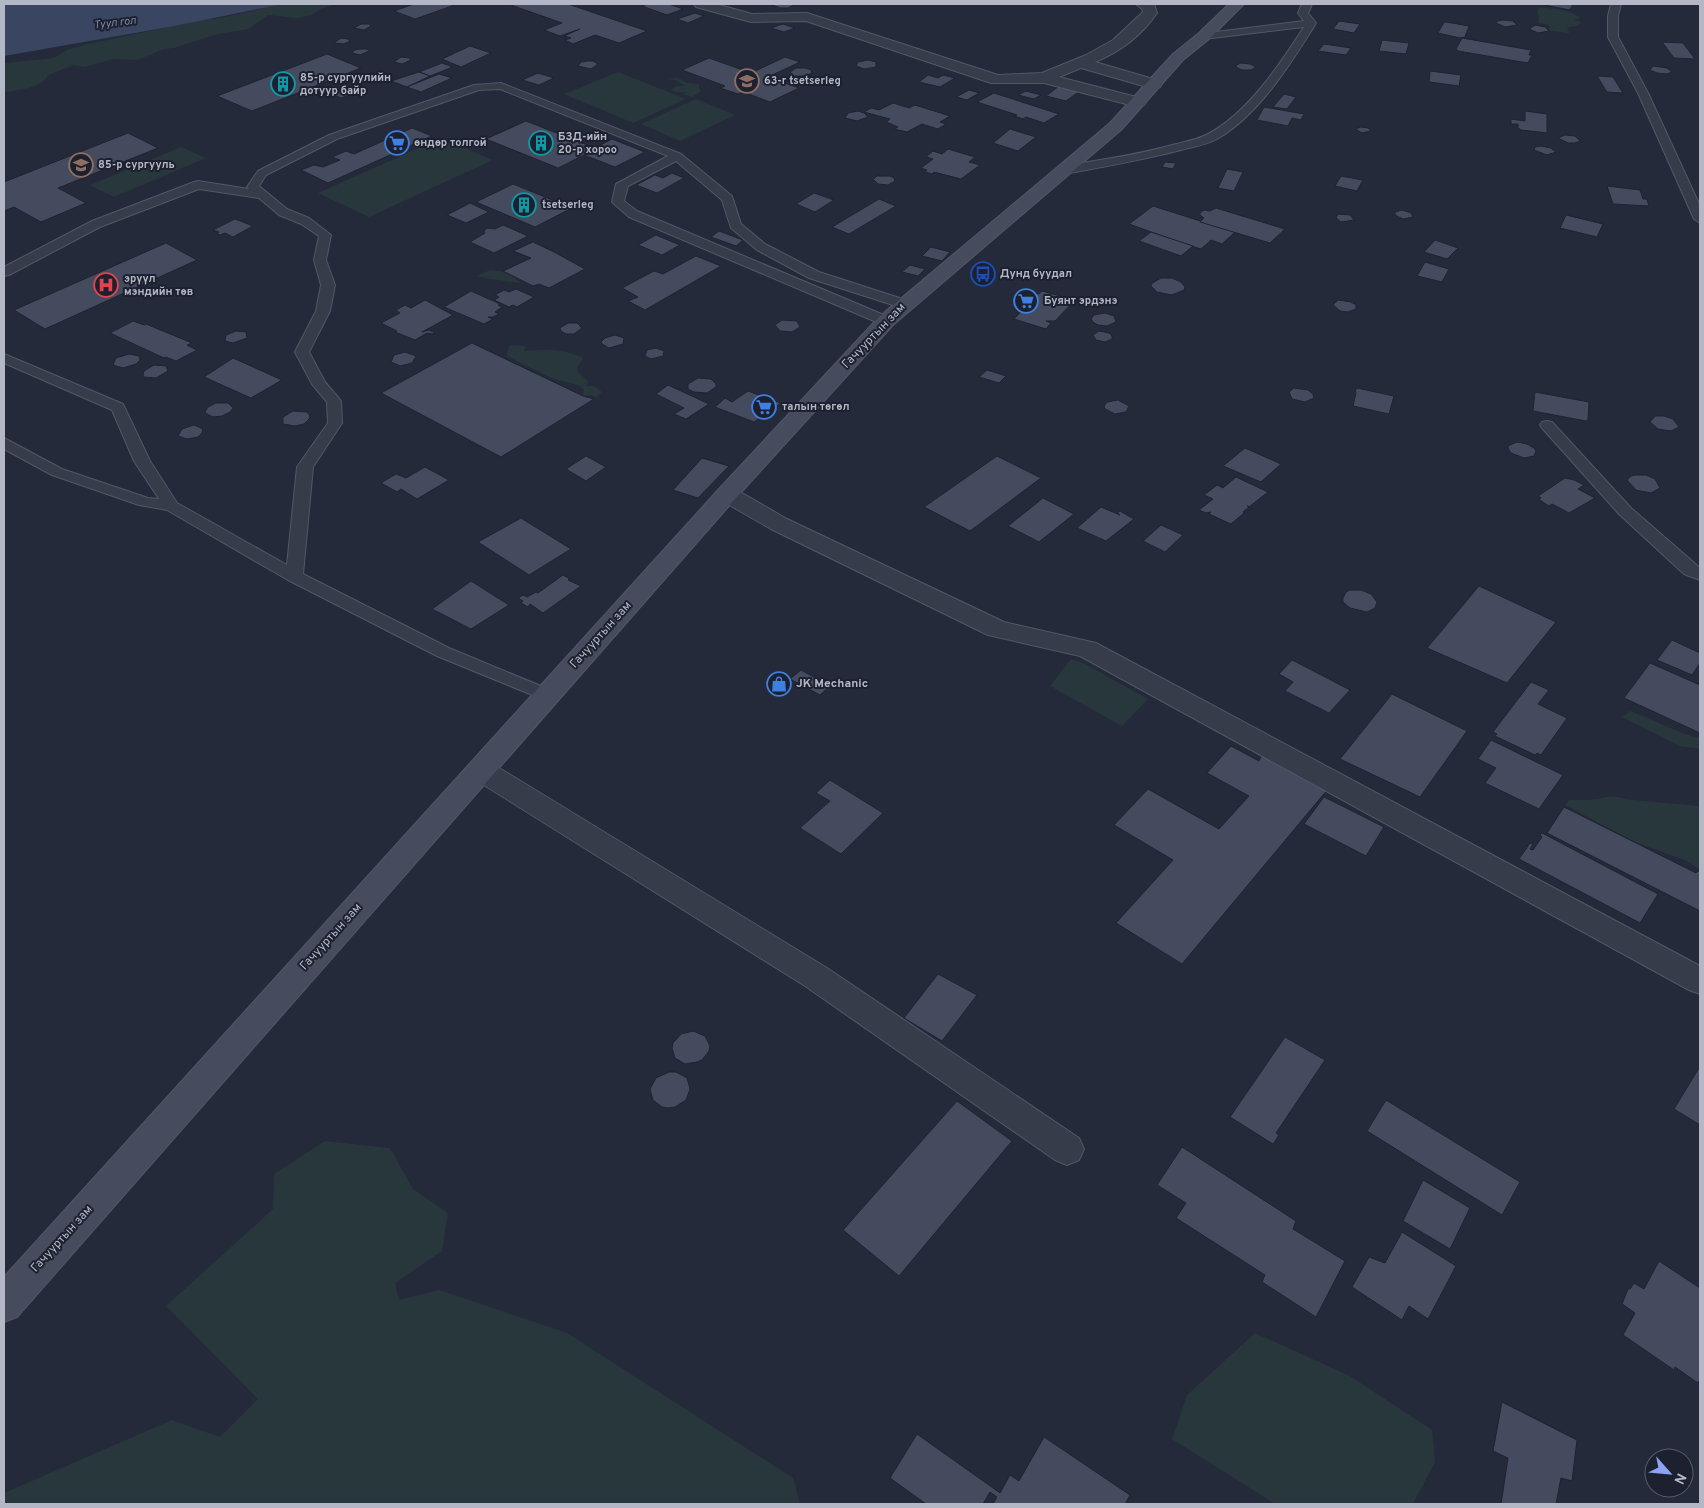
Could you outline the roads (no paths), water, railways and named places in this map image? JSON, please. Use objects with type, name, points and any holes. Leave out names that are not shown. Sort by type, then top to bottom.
[{"type":"main road","name":"Гачууртын зам","points":[[4,1304],[727,494],[895,313],[1116,126],[1178,56],[1204,36],[1237,4]]},
{"type":"street","points":[[701,4],[751,18],[806,17],[997,80],[1044,78],[1146,93]]},
{"type":"street","points":[[1044,78],[1104,54],[1133,33],[1150,13],[1149,7],[1143,4]]},
{"type":"street","points":[[1080,63],[1146,93]]},
{"type":"street","points":[[727,494],[779,524],[997,629],[1087,649],[1700,981]]},
{"type":"street","points":[[480,770],[816,977],[1068,1149]]},
{"type":"lane","points":[[1307,4],[1303,12],[1311,24]]},
{"type":"lane","points":[[1616,4],[1613,16],[1613,36],[1643,93],[1700,219]]},
{"type":"lane","points":[[1204,36],[1311,24]]},
{"type":"lane","points":[[1064,170],[1149,156],[1217,134],[1252,104],[1295,49],[1311,24]]},
{"type":"lane","points":[[294,576],[305,467],[335,423],[334,401],[319,384],[302,352],[323,312],[328,285],[320,260],[325,235],[305,221],[283,212],[253,187],[262,173],[334,137],[478,87],[501,86],[677,156],[728,199],[735,225],[761,247],[814,275],[895,313]]},
{"type":"lane","points":[[677,156],[622,184],[618,202],[634,214],[895,313]]},
{"type":"lane","points":[[4,272],[96,224],[198,185],[262,195]]},
{"type":"lane","points":[[4,358],[118,407],[142,461],[171,506]]},
{"type":"lane","points":[[1547,425],[1625,511],[1690,570],[1700,575]]},
{"type":"lane","points":[[4,443],[57,472],[145,502],[171,506],[294,576],[443,652],[548,695]]},
{"type":"water","name":"Туул гол","points":[[4,4],[283,4],[169,27],[4,56]]},
{"type":"place","name":"63-r tsetserleg","points":[[747,81]]},
{"type":"place","name":"85-р сургуулийн дотуур байр","points":[[283,84]]},
{"type":"place","name":"өндөр толгой","points":[[397,143]]},
{"type":"place","name":"БЗД-ийн 20-р хороо","points":[[541,143]]},
{"type":"place","name":"85-р сургууль","points":[[81,165]]},
{"type":"place","name":"tsetserleg","points":[[524,205]]},
{"type":"place","name":"Дунд буудал","points":[[983,274]]},
{"type":"place","name":"эрүүл мэндийн төв","points":[[106,285]]},
{"type":"place","name":"Буянт эрдэнэ","points":[[1026,301]]},
{"type":"place","name":"талын төгөл","points":[[764,407]]},
{"type":"place","name":"JK Mechanic","points":[[779,684]]}]
